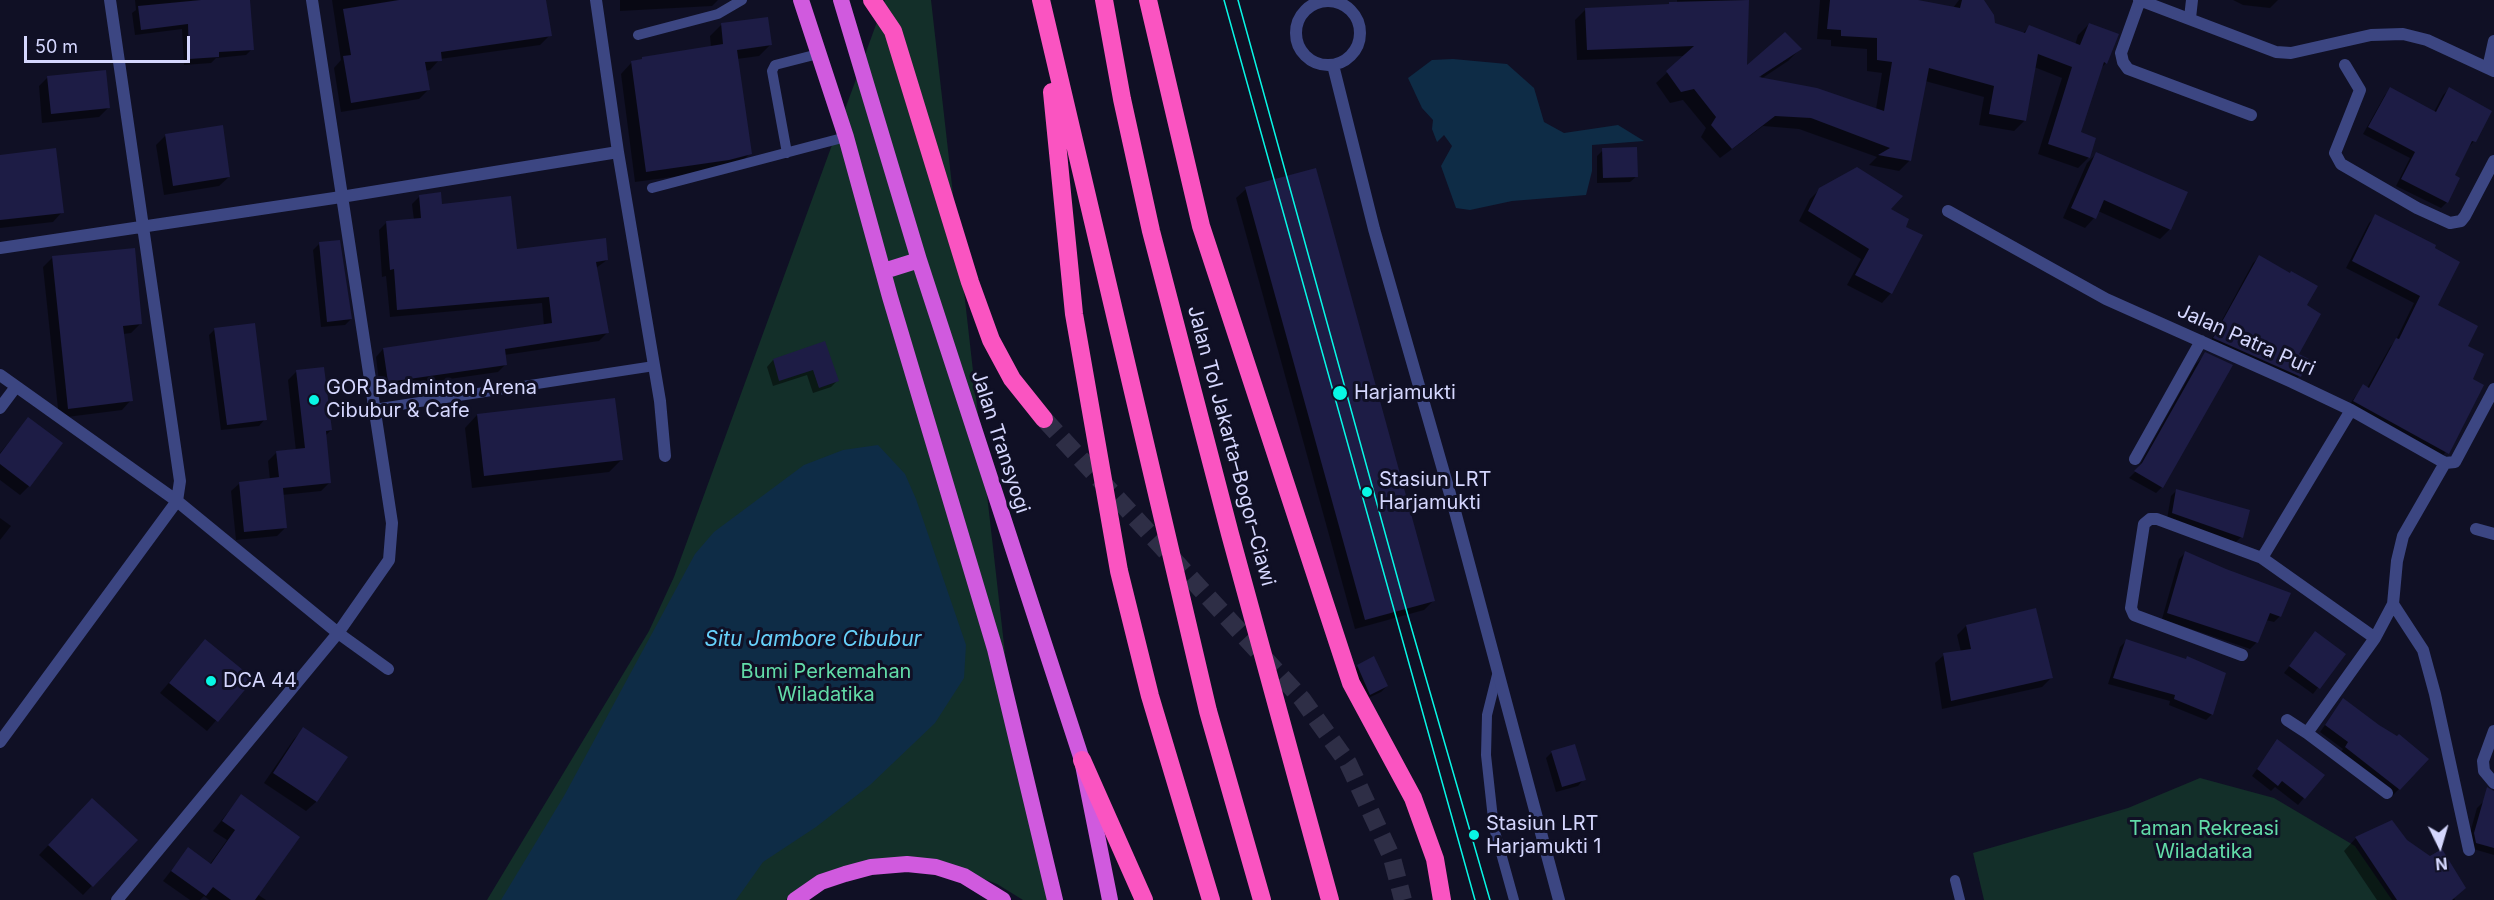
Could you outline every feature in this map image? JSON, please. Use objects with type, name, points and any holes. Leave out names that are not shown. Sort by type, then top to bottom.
[{"type":"highway","points":[[801,0],[846,137],[885,271],[890,297],[995,649],[1055,900]]},
{"type":"highway","name":"Jalan Transyogi","points":[[841,0],[919,260],[1082,760],[1110,900]]},
{"type":"highway","points":[[872,0],[893,31],[970,282],[991,340],[1012,379],[1044,419]]},
{"type":"highway","points":[[1041,0],[1074,314],[1119,571],[1150,696],[1207,895]]},
{"type":"highway","name":"Jalan Tol Jakarta–Bogor–Ciawi","points":[[1104,0],[1122,99],[1151,231],[1230,534],[1330,900]]},
{"type":"highway","points":[[1148,0],[1201,226],[1350,683],[1413,798],[1436,859],[1442,900]]},
{"type":"highway","points":[[1044,19],[1205,699],[1262,900]]},
{"type":"highway","points":[[885,271],[919,260]]},
{"type":"highway","points":[[1082,760],[1144,900]]},
{"type":"highway","points":[[795,900],[821,882],[845,874],[871,867],[907,864],[936,867],[964,876],[1003,900]]},
{"type":"street","points":[[0,742],[177,501],[180,481],[110,0]]},
{"type":"street","points":[[117,900],[338,633],[389,560],[392,523],[312,0]]},
{"type":"street","points":[[596,0],[618,152],[660,401],[665,456]]},
{"type":"street","points":[[2251,115],[2128,69],[2121,53],[2139,0],[2276,52],[2291,53],[2371,35],[2403,34],[2427,40],[2491,70],[2494,41]]},
{"type":"street","points":[[2190,18],[2192,0]]},
{"type":"street","points":[[1334,1],[1351,11],[1360,29],[1356,48],[1342,62],[1333,65],[1313,62],[1299,48],[1296,28],[1305,11],[1314,5],[1334,1]]},
{"type":"street","points":[[1333,65],[1374,229],[1498,670],[1559,900]]},
{"type":"street","points":[[2345,65],[2360,90],[2336,153],[2341,165],[2416,208],[2450,223],[2461,221],[2465,216],[2494,161]]},
{"type":"street","points":[[0,248],[341,197],[618,152]]},
{"type":"street","name":"Jalan Patra Puri","points":[[1948,212],[2096,294],[2351,410],[2445,463]]},
{"type":"street","points":[[2135,459],[2201,341]]},
{"type":"street","points":[[0,375],[15,388],[177,501],[338,633],[388,669]]},
{"type":"street","points":[[0,408],[15,388]]},
{"type":"street","points":[[2307,733],[2375,638],[2393,604],[2397,561],[2403,536],[2445,463],[2455,462],[2494,389]]},
{"type":"street","points":[[2262,558],[2351,410]]},
{"type":"street","points":[[2242,655],[2134,615],[2131,608],[2144,524],[2150,519],[2157,519],[2262,558],[2375,638]]},
{"type":"street","points":[[2476,529],[2494,534]]},
{"type":"street","points":[[2393,604],[2423,650],[2435,694],[2469,850]]},
{"type":"street","points":[[2287,720],[2387,793]]},
{"type":"street","points":[[2494,731],[2483,761],[2484,771],[2494,783]]},
{"type":"lane","points":[[638,35],[718,14],[742,0]]},
{"type":"lane","points":[[787,153],[772,71],[775,65],[818,54]]},
{"type":"lane","points":[[652,188],[846,137]]},
{"type":"lane","points":[[374,409],[654,366]]},
{"type":"lane","points":[[1498,670],[1487,715],[1486,755],[1494,828],[1514,900]]},
{"type":"lane","points":[[1955,880],[1960,900]]},
{"type":"green space","name":"Bumi Perkemahan Wiladatika","points":[[885,0],[931,0],[1013,724],[1055,900],[1023,900],[997,884],[947,865],[926,860],[789,896],[786,900],[487,900],[649,631],[674,577]]},
{"type":"green space","name":"Taman Rekreasi Wiladatika","points":[[2200,778],[2274,798],[2355,846],[2392,900],[1984,900],[1973,853],[2128,808]]},
{"type":"water","points":[[1453,59],[1507,64],[1534,88],[1544,122],[1564,133],[1618,125],[1644,141],[1592,145],[1592,171],[1586,195],[1512,201],[1470,210],[1456,208],[1441,166],[1452,146],[1444,135],[1437,142],[1432,129],[1433,120],[1422,108],[1408,78],[1432,60]]},
{"type":"water","name":"Situ Jambore Cibubur","points":[[878,445],[905,474],[916,499],[966,645],[964,678],[935,723],[870,785],[816,827],[763,862],[736,900],[501,900],[564,796],[695,554],[714,532],[804,465],[843,450]]},
{"type":"building","points":[[201,0],[250,0],[254,50],[219,52],[219,57],[189,59],[188,24],[141,30],[138,6]]},
{"type":"building","points":[[399,0],[546,0],[552,36],[441,52],[442,61],[425,62],[430,90],[351,103],[343,56],[351,55],[343,9]]},
{"type":"building","points":[[1749,0],[1747,65],[1785,32],[1802,49],[1759,77],[1817,88],[1884,111],[1892,62],[1877,60],[1877,38],[1841,36],[1841,30],[1827,29],[1830,0],[1918,0],[1960,8],[1962,0],[1984,0],[1994,15],[1995,23],[2025,33],[2029,25],[2080,45],[2089,23],[2119,34],[2107,64],[2104,62],[2081,132],[2096,138],[2090,158],[2048,144],[2072,67],[2038,54],[2026,121],[1989,114],[1994,86],[1929,68],[1911,161],[1878,155],[1890,148],[1811,118],[1775,116],[1732,149],[1711,125],[1716,117],[1694,89],[1681,92],[1666,71],[1694,46],[1587,50],[1585,8],[1669,4],[1669,2]]},
{"type":"building","points":[[768,17],[772,45],[737,50],[752,154],[729,160],[646,172],[631,61],[642,59],[642,57],[723,44],[721,23]]},
{"type":"building","points":[[106,70],[110,108],[51,114],[47,76]]},
{"type":"building","points":[[2390,87],[2436,112],[2449,87],[2492,111],[2476,142],[2472,141],[2455,175],[2460,178],[2448,203],[2401,179],[2415,152],[2368,127]]},
{"type":"building","points":[[223,125],[230,177],[173,186],[165,134]]},
{"type":"building","points":[[1637,147],[1638,177],[1603,178],[1602,148]]},
{"type":"building","points":[[56,148],[64,213],[0,220],[0,155]]},
{"type":"building","points":[[2096,152],[2188,192],[2171,230],[2104,200],[2096,219],[2071,208]]},
{"type":"building","points":[[1857,167],[1903,196],[1891,209],[1909,219],[1906,227],[1923,235],[1892,294],[1855,275],[1869,249],[1808,211],[1819,188]]},
{"type":"building","name":"Stasiun LRT Harjamukti","points":[[1316,168],[1435,601],[1365,620],[1245,187]]},
{"type":"building","points":[[441,192],[442,204],[511,196],[517,249],[606,238],[608,260],[596,262],[609,333],[505,349],[507,365],[388,382],[383,348],[552,323],[549,297],[397,310],[394,269],[390,270],[386,221],[421,218],[419,195]]},
{"type":"building","points":[[2375,214],[2436,245],[2435,248],[2460,262],[2438,305],[2478,326],[2468,346],[2484,354],[2473,379],[2484,385],[2449,454],[2353,401],[2363,384],[2369,388],[2396,338],[2399,339],[2420,296],[2352,261]]},
{"type":"building","points":[[340,240],[352,319],[327,322],[319,242]]},
{"type":"building","points":[[135,248],[142,324],[123,326],[133,401],[68,409],[52,256]]},
{"type":"building","points":[[2259,255],[2318,286],[2307,305],[2321,314],[2299,354],[2309,359],[2301,377],[2213,338]]},
{"type":"building","points":[[255,323],[267,420],[227,425],[214,328]]},
{"type":"building","points":[[825,341],[839,381],[819,388],[813,370],[779,381],[773,359]]},
{"type":"building","points":[[2205,352],[2233,365],[2163,488],[2134,471],[2142,463]]},
{"type":"building","points":[[324,367],[332,430],[326,431],[331,483],[283,488],[287,528],[244,532],[239,482],[279,477],[276,451],[305,448],[296,370]]},
{"type":"building","points":[[615,398],[623,460],[484,476],[477,414]]},
{"type":"building","points":[[28,417],[63,443],[30,487],[0,464],[0,454]]},
{"type":"building","points":[[2176,489],[2250,510],[2243,538],[2172,513]]},
{"type":"building","points":[[2185,551],[2291,593],[2281,617],[2270,613],[2258,643],[2167,613]]},
{"type":"building","points":[[2036,608],[2053,678],[1951,701],[1943,653],[1971,649],[1966,625]]},
{"type":"building","points":[[2315,631],[2346,654],[2320,689],[2289,666]]},
{"type":"building","name":"DCA 44","points":[[205,639],[254,679],[218,722],[169,683]]},
{"type":"building","points":[[2126,639],[2186,659],[2187,656],[2226,673],[2213,715],[2174,699],[2175,695],[2113,678]]},
{"type":"building","points":[[1374,656],[1388,686],[1370,695],[1357,665]]},
{"type":"building","points":[[2343,698],[2379,725],[2397,736],[2399,734],[2429,759],[2400,790],[2345,747],[2348,742],[2325,725]]},
{"type":"building","points":[[303,727],[348,757],[317,802],[273,773]]},
{"type":"building","points":[[2277,739],[2325,775],[2305,799],[2282,781],[2278,786],[2257,769]]},
{"type":"building","points":[[1575,744],[1586,780],[1562,787],[1551,751]]},
{"type":"building","points":[[2487,787],[2494,791],[2494,848],[2476,843],[2474,833]]},
{"type":"building","points":[[241,794],[300,837],[255,900],[231,900],[213,887],[206,896],[171,871],[188,847],[211,864],[235,830],[222,821]]},
{"type":"building","points":[[92,798],[138,840],[93,887],[48,845]]},
{"type":"building","points":[[2392,820],[2407,840],[2430,856],[2442,849],[2466,888],[2452,900],[2397,900],[2355,837]]},
{"type":"tunnel","points":[[1044,419],[1302,699],[1348,763],[1392,858],[1403,900]]},
{"type":"tram line","points":[[1224,0],[1475,900]]},
{"type":"tram line","points":[[1238,0],[1408,616],[1490,900]]},
{"type":"place","name":"Harjamukti","points":[[1340,393]]},
{"type":"place","name":"GOR Badminton Arena Cibubur & Cafe","points":[[314,400]]},
{"type":"place","name":"Stasiun LRT Harjamukti","points":[[1367,492]]},
{"type":"place","name":"DCA 44","points":[[211,681]]},
{"type":"place","name":"Stasiun LRT Harjamukti 1","points":[[1474,835]]}]
